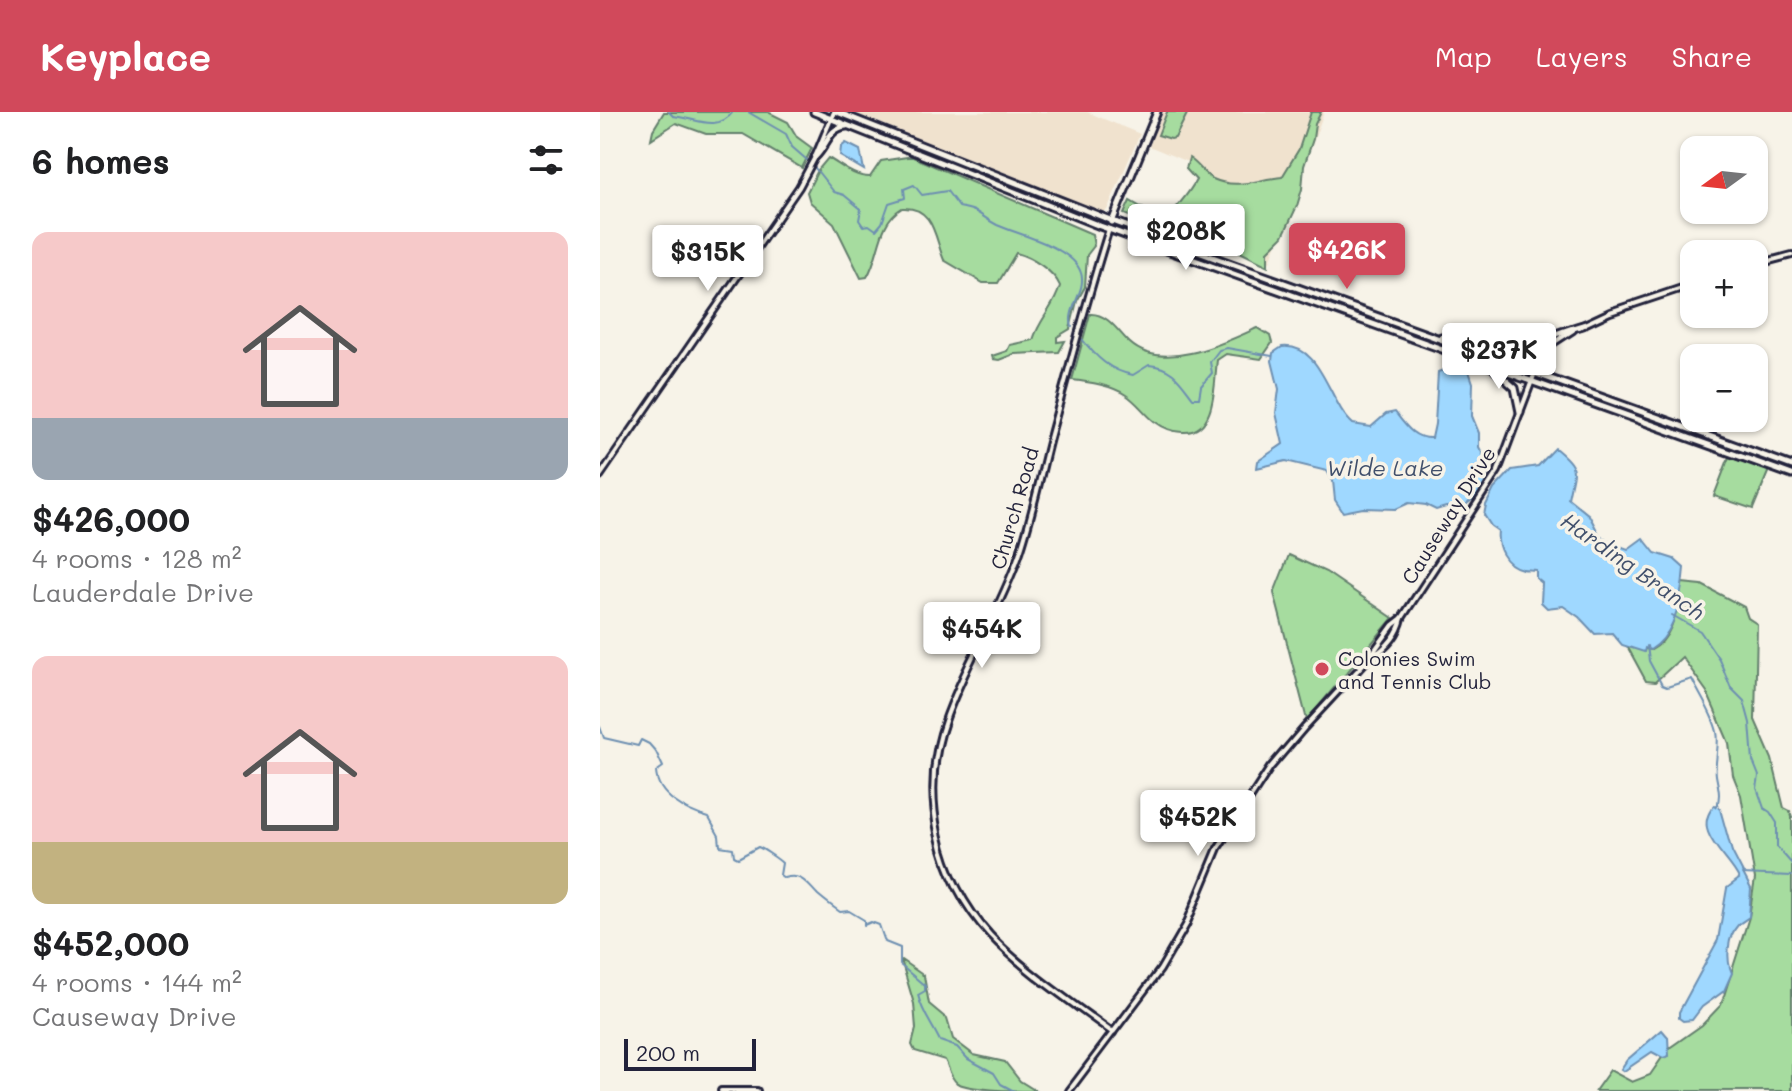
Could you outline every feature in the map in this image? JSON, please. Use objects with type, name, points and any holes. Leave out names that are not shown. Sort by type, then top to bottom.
[{"type":"main road","points":[[814,112],[834,114],[1112,221],[1792,466]]},
{"type":"main road","name":"Church Road","points":[[1109,229],[1157,112]]},
{"type":"main road","points":[[834,114],[850,126],[1109,229],[1792,475]]},
{"type":"main road","points":[[815,157],[836,128],[850,126]]},
{"type":"main road","points":[[1421,332],[1494,348],[1528,343],[1583,325]]},
{"type":"main road","points":[[1488,365],[1515,388],[1520,412]]},
{"type":"street","points":[[600,476],[788,203],[815,157],[834,114]]},
{"type":"street","name":"Church Road","points":[[1109,229],[1081,317],[1027,531],[1002,597],[946,717],[936,753],[933,790],[936,825],[944,855],[952,878],[972,911],[1003,948],[1113,1033]]},
{"type":"street","points":[[1768,261],[1792,255]]},
{"type":"street","name":"Causeway Drive","points":[[1069,1091],[1172,950],[1193,910],[1218,848],[1270,768],[1400,628],[1402,618],[1503,462],[1540,357],[1549,346],[1583,325],[1610,312],[1680,289]]},
{"type":"street","points":[[721,1091],[757,1091]]},
{"type":"shaded area","points":[[852,112],[1087,112],[1140,134],[1107,210],[1103,212]]},
{"type":"shaded area","points":[[1163,112],[1324,112],[1270,262],[1175,231],[1202,168],[1149,146]]},
{"type":"green space","points":[[664,112],[768,112],[788,122],[797,137],[812,148],[802,168],[743,134],[706,134],[676,123],[651,139]]},
{"type":"green space","points":[[1167,112],[1188,112],[1175,138],[1171,139],[1158,135]]},
{"type":"green space","points":[[1311,112],[1321,112],[1304,166],[1302,189],[1283,236],[1268,251],[1268,266],[1238,251],[1167,231],[1124,214],[1130,201],[1153,214],[1171,215],[1196,180],[1186,169],[1189,158],[1210,177],[1231,184],[1282,177],[1299,149]]},
{"type":"green space","points":[[907,157],[1092,234],[1094,246],[1087,255],[1085,287],[1077,301],[1070,329],[1057,337],[1057,342],[1065,341],[1059,352],[1014,354],[993,359],[992,356],[1007,351],[1010,345],[1033,340],[1060,286],[1041,265],[1016,253],[998,283],[983,283],[944,260],[932,226],[921,212],[913,209],[902,208],[894,214],[884,230],[867,277],[861,278],[834,223],[810,202],[807,192],[828,158],[853,173],[870,177],[881,161]]},
{"type":"green space","points":[[1090,314],[1108,320],[1130,343],[1144,352],[1159,355],[1194,352],[1257,328],[1270,336],[1272,343],[1261,359],[1226,354],[1217,360],[1208,416],[1194,430],[1179,432],[1157,423],[1120,392],[1100,384],[1072,380]]},
{"type":"green space","points":[[1538,343],[1542,346],[1528,368],[1482,351]]},
{"type":"green space","points":[[1729,457],[1769,470],[1753,509],[1714,496]]},
{"type":"green space","name":"Colonies Swim and Tennis Club","points":[[1289,555],[1326,572],[1393,618],[1307,720],[1274,593]]},
{"type":"green space","points":[[1682,583],[1702,585],[1744,607],[1748,618],[1757,624],[1755,720],[1772,759],[1784,808],[1790,811],[1792,817],[1792,1091],[1595,1091],[1610,1070],[1632,1082],[1650,1075],[1668,1049],[1702,1025],[1721,1005],[1749,917],[1755,879],[1741,795],[1733,775],[1729,743],[1707,692],[1682,657],[1655,682],[1646,681],[1627,646],[1651,650],[1659,645],[1670,630]]},
{"type":"green space","points":[[901,960],[924,976],[929,1004],[947,1019],[953,1039],[974,1055],[1005,1062],[1020,1081],[1036,1091],[964,1086],[955,1081],[945,1060],[915,1051],[912,1045],[916,1029],[914,1004]]},
{"type":"water","points":[[846,143],[860,150],[864,170],[840,156],[841,147]]},
{"type":"water","name":"Wilde Lake","points":[[1282,347],[1296,348],[1306,354],[1353,424],[1371,427],[1386,414],[1395,412],[1410,430],[1426,438],[1432,438],[1435,424],[1438,372],[1453,366],[1469,371],[1473,383],[1472,416],[1479,433],[1479,447],[1489,466],[1483,491],[1462,508],[1436,510],[1409,503],[1396,509],[1363,508],[1343,512],[1335,500],[1333,481],[1327,471],[1286,461],[1257,468],[1258,461],[1283,444],[1276,413],[1279,389],[1272,361],[1273,353]]},
{"type":"water","name":"Wilde Lake","points":[[1555,448],[1573,469],[1568,498],[1589,515],[1600,536],[1628,549],[1643,538],[1655,553],[1674,559],[1684,568],[1676,614],[1666,635],[1650,650],[1645,648],[1644,652],[1622,645],[1612,633],[1595,634],[1563,606],[1547,608],[1541,602],[1542,583],[1536,578],[1536,570],[1516,567],[1506,559],[1498,543],[1498,531],[1484,515],[1494,489],[1512,470],[1538,466]]},
{"type":"water","points":[[1715,805],[1720,809],[1732,852],[1751,889],[1749,917],[1738,925],[1732,936],[1728,955],[1732,973],[1724,991],[1702,1007],[1692,1020],[1683,1021],[1679,1018],[1679,1012],[1718,940],[1727,888],[1739,879],[1709,834],[1708,815]]},
{"type":"water","points":[[1662,1030],[1668,1037],[1669,1056],[1663,1058],[1652,1052],[1624,1071],[1621,1069],[1627,1060]]},
{"type":"waterway","name":"Harding Branch","points":[[669,112],[673,116],[705,123],[720,122],[733,112]]},
{"type":"waterway","name":"Harding Branch","points":[[748,112],[786,134],[792,147],[807,160]]},
{"type":"waterway","name":"Harding Branch","points":[[815,168],[834,192],[844,195],[861,209],[859,220],[863,226],[869,225],[876,230],[889,203],[905,198],[904,189],[914,185],[922,195],[947,191],[959,207],[1057,249],[1068,256],[1081,273],[1072,327]]},
{"type":"waterway","name":"Harding Branch","points":[[1082,339],[1104,362],[1125,373],[1133,375],[1149,365],[1164,369],[1175,376],[1193,398],[1199,398],[1201,386],[1212,373],[1210,362],[1219,350],[1227,348],[1272,356]]},
{"type":"waterway","name":"Harding Branch","points":[[1672,615],[1700,631],[1719,659],[1731,688],[1744,701],[1750,723],[1753,761],[1759,776],[1757,788],[1764,808],[1777,823],[1777,847],[1792,864]]},
{"type":"waterway","points":[[1647,646],[1649,661],[1662,685],[1667,687],[1692,679],[1713,719],[1718,737],[1717,806]]},
{"type":"waterway","points":[[600,727],[604,738],[638,746],[641,740],[649,744],[663,767],[656,772],[667,796],[692,812],[709,818],[719,836],[720,846],[733,848],[734,856],[738,858],[758,847],[782,863],[780,875],[784,878],[800,878],[840,912],[849,911],[864,920],[864,925],[871,922],[879,925],[885,942],[900,948],[900,965],[925,986],[925,991],[918,995],[940,1041],[957,1047],[968,1059],[994,1073],[1001,1084],[1014,1091]]},
{"type":"waterway","points":[[1742,874],[1792,876]]},
{"type":"place","name":"Colonies Swim and Tennis Club","points":[[1322,669]]}]
